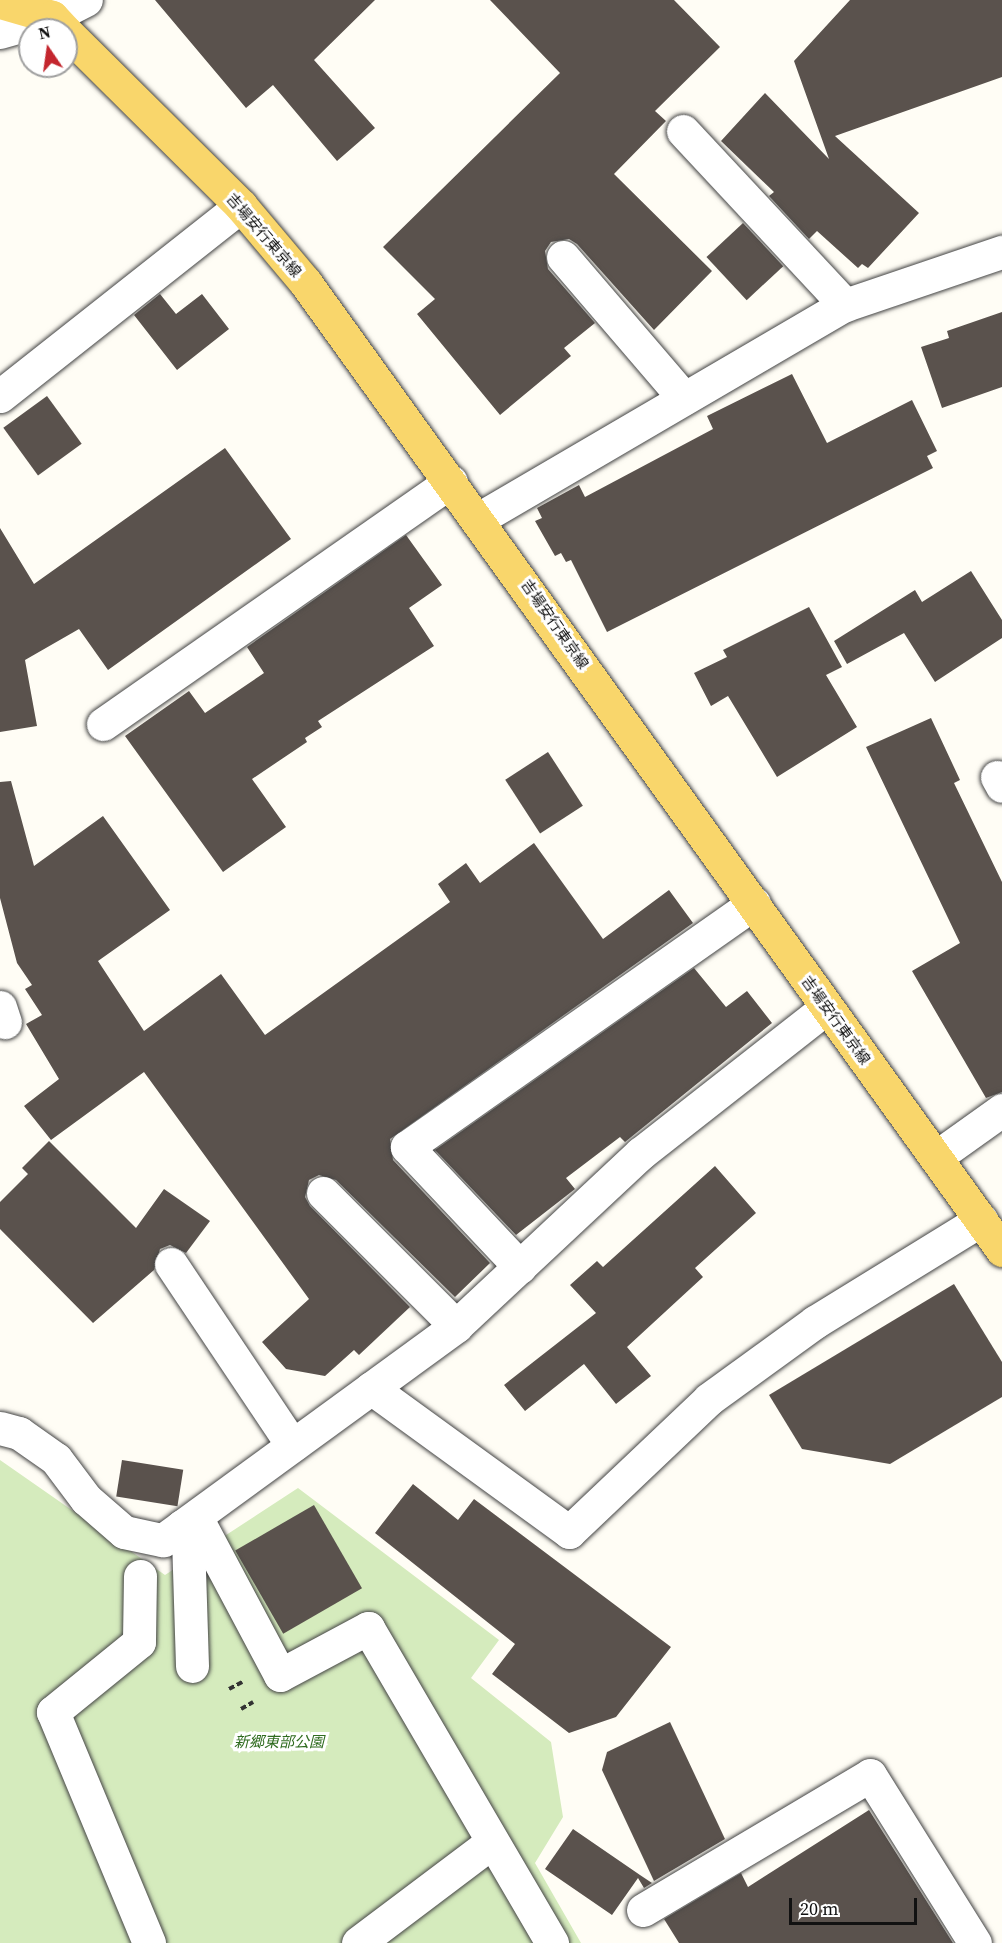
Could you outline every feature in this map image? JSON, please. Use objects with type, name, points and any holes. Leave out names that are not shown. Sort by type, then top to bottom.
[{"type":"main road","points":[[2,14],[39,18]]},
{"type":"main road","name":"吉場安行東京線","points":[[78,40],[241,206],[305,282],[480,518],[1002,1250]]},
{"type":"street","points":[[61,18],[86,0]]},
{"type":"street","points":[[683,131],[845,305]]},
{"type":"street","points":[[0,396],[241,206]]},
{"type":"street","points":[[480,518],[845,305],[1002,252]]},
{"type":"street","points":[[563,257],[684,398]]},
{"type":"street","points":[[103,724],[451,481]]},
{"type":"street","points":[[520,1267],[407,1147],[753,903]]},
{"type":"street","points":[[0,1428],[19,1433],[56,1459],[86,1499],[124,1532],[163,1540],[456,1326],[641,1153],[827,1007]]},
{"type":"street","points":[[936,1157],[1002,1110]]},
{"type":"street","points":[[323,1193],[456,1326]]},
{"type":"street","points":[[371,1388],[569,1532],[710,1400],[815,1322],[981,1221]]},
{"type":"street","points":[[171,1264],[292,1445]]},
{"type":"street","points":[[189,1521],[192,1666]]},
{"type":"street","points":[[189,1521],[280,1676],[368,1628],[552,1943]]},
{"type":"street","points":[[140,1576],[139,1642],[53,1712],[149,1943]]},
{"type":"street","points":[[643,1910],[870,1776],[975,1943]]},
{"type":"street","points":[[358,1943],[492,1842]]},
{"type":"green space","name":"新郷東部公園","points":[[0,1460],[165,1575],[298,1488],[499,1640],[471,1678],[551,1742],[563,1817],[535,1863],[581,1943],[0,1943]]},
{"type":"building","points":[[155,0],[375,0],[314,60],[375,128],[337,161],[273,85],[246,108]]},
{"type":"building","points":[[490,0],[674,0],[720,47],[655,111],[666,121],[614,174],[712,271],[654,330],[577,244],[569,239],[551,242],[545,251],[548,269],[595,323],[564,348],[571,356],[500,415],[417,314],[435,299],[383,247],[560,73]]},
{"type":"building","points":[[850,0],[1002,0],[1002,77],[835,136],[919,213],[868,268],[862,264],[858,268],[817,231],[809,239],[769,196],[774,192],[721,141],[765,93],[829,159],[794,61]]},
{"type":"building","points":[[743,223],[783,266],[747,300],[706,257]]},
{"type":"building","points":[[160,294],[176,314],[202,294],[229,329],[177,370],[134,315]]},
{"type":"building","points":[[1002,312],[1002,387],[942,408],[921,347],[949,338],[947,331]]},
{"type":"building","points":[[792,374],[827,443],[912,400],[937,451],[927,456],[933,468],[607,632],[571,560],[566,562],[561,553],[555,556],[535,521],[542,518],[537,508],[579,485],[585,497],[713,429],[707,416]]},
{"type":"building","points":[[47,396],[82,444],[38,475],[3,428]]},
{"type":"building","points":[[225,448],[291,539],[108,670],[79,629],[25,660],[37,726],[0,732],[0,528],[34,584]]},
{"type":"building","points":[[406,535],[442,585],[409,608],[434,646],[318,721],[322,727],[305,738],[307,742],[252,779],[286,827],[223,872],[125,736],[189,691],[205,713],[264,673],[247,647]]},
{"type":"building","points":[[971,571],[1002,620],[1002,638],[935,682],[904,633],[847,664],[834,641],[915,590],[922,602]]},
{"type":"building","points":[[809,607],[842,667],[826,675],[857,727],[777,777],[728,696],[711,706],[694,673],[727,657],[723,650]]},
{"type":"building","points":[[931,718],[960,780],[954,783],[1002,882],[1002,1092],[986,1098],[912,971],[960,943],[866,747]]},
{"type":"building","points":[[548,752],[583,806],[540,833],[505,780]]},
{"type":"building","points":[[11,781],[34,866],[103,816],[170,910],[98,961],[144,1031],[221,974],[265,1035],[450,902],[438,884],[466,863],[480,883],[534,843],[603,939],[669,890],[693,923],[390,1139],[393,1160],[490,1263],[455,1297],[336,1180],[319,1175],[309,1180],[305,1197],[310,1206],[410,1307],[359,1355],[354,1350],[325,1376],[286,1369],[262,1342],[309,1299],[144,1072],[51,1140],[24,1106],[59,1079],[26,1024],[42,1015],[25,989],[32,985],[17,963],[0,898],[0,782]]},
{"type":"building","points":[[694,968],[726,1007],[747,991],[772,1023],[625,1142],[620,1137],[566,1178],[575,1189],[516,1235],[435,1150]]},
{"type":"building","points":[[49,1141],[136,1228],[164,1189],[210,1221],[186,1253],[170,1245],[160,1249],[154,1270],[93,1323],[0,1229],[0,1202],[28,1174],[22,1168]]},
{"type":"building","points":[[715,1166],[756,1213],[695,1268],[703,1277],[627,1347],[651,1376],[616,1404],[584,1364],[525,1411],[504,1385],[596,1313],[570,1285],[597,1261],[603,1267]]},
{"type":"building","points":[[954,1284],[1002,1362],[1002,1397],[890,1464],[802,1449],[769,1395]]},
{"type":"building","points":[[122,1460],[183,1470],[177,1506],[116,1497]]},
{"type":"building","points":[[413,1484],[458,1520],[474,1499],[671,1647],[616,1717],[569,1733],[492,1674],[515,1644],[375,1533]]},
{"type":"building","points":[[314,1505],[362,1588],[283,1634],[235,1550]]},
{"type":"building","points":[[670,1722],[725,1839],[654,1881],[602,1770],[607,1752]]},
{"type":"building","points":[[869,1810],[953,1943],[679,1943],[664,1919],[741,1873],[748,1887]]},
{"type":"building","points":[[573,1829],[652,1883],[644,1888],[638,1878],[612,1915],[545,1869]]}]
